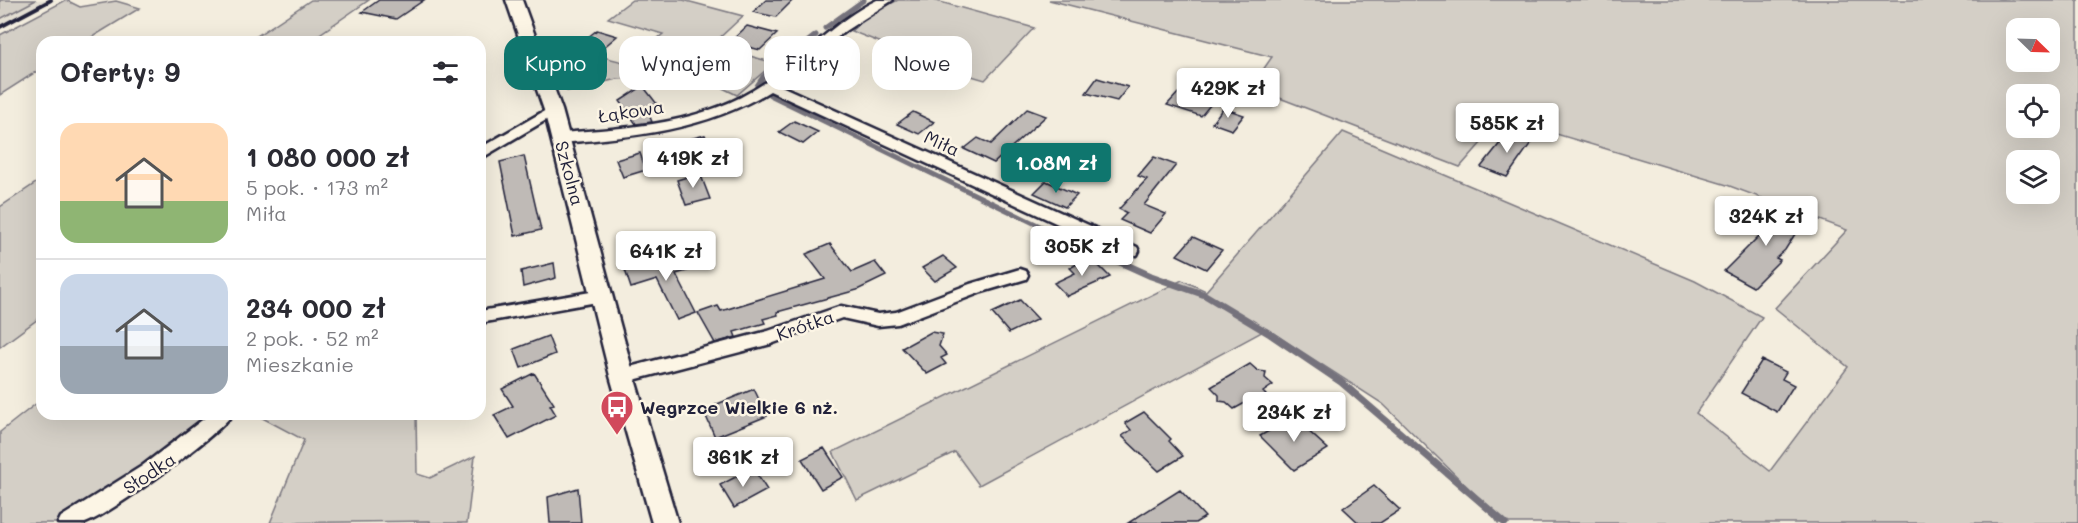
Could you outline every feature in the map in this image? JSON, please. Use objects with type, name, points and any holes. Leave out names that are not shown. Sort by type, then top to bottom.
[{"type":"street","name":"Szkolna","points":[[514,0],[553,110],[622,376],[665,523]]},
{"type":"street","name":"Łąkowa","points":[[833,36],[860,15],[887,0]]},
{"type":"street","name":"Łąkowa","points":[[561,138],[644,130],[700,117],[736,105],[764,89]]},
{"type":"street","name":"Miła","points":[[779,90],[1131,251]]},
{"type":"street","points":[[486,150],[553,110]]},
{"type":"street","name":"Krótka","points":[[622,376],[771,337],[841,312],[878,320],[898,318],[976,288],[1020,275]]},
{"type":"street","points":[[486,316],[602,296]]},
{"type":"street","name":"Słodka","points":[[68,523],[130,486],[179,452],[216,420]]},
{"type":"shaded area","points":[[0,0],[36,0],[0,19]]},
{"type":"shaded area","points":[[36,0],[56,0],[0,29],[0,19]]},
{"type":"shaded area","points":[[66,0],[80,7],[116,1],[140,8],[94,36],[36,36],[36,72],[0,95],[0,35]]},
{"type":"shaded area","points":[[311,0],[369,0],[317,36],[257,36]]},
{"type":"shaded area","points":[[632,0],[683,0],[743,16],[722,36],[661,36],[663,34],[608,18]]},
{"type":"shaded area","points":[[898,0],[933,0],[1034,28],[985,80],[972,76],[972,36],[872,36],[872,39],[851,31],[872,13]]},
{"type":"shaded area","points":[[1049,0],[2078,0],[2078,523],[1498,523],[1487,506],[1383,404],[1267,329],[979,485],[955,452],[857,500],[833,452],[1182,280],[1206,291],[1343,132],[1695,281],[1762,317],[1696,413],[1770,471],[1848,367],[1775,308],[1847,230],[1727,185],[1503,118],[1460,167],[1251,87],[1272,57]]},
{"type":"shaded area","points":[[752,57],[764,60],[764,72],[752,82]]},
{"type":"shaded area","points":[[607,58],[619,61],[619,79],[607,81]]},
{"type":"shaded area","points":[[727,90],[743,90],[737,95]]},
{"type":"shaded area","points":[[36,183],[36,320],[0,347],[0,207]]},
{"type":"shaded area","points":[[36,404],[36,420],[207,420],[173,451],[58,523],[0,523],[0,432]]},
{"type":"shaded area","points":[[266,420],[416,420],[417,474],[430,478],[475,456],[467,523],[430,523],[430,521],[270,523],[304,440]]},
{"type":"building","points":[[379,0],[424,0],[396,19],[362,12]]},
{"type":"building","points":[[766,0],[793,0],[776,17],[753,12]]},
{"type":"building","points":[[747,26],[777,34],[764,36],[764,46],[760,50],[752,48],[752,36],[736,36]]},
{"type":"building","points":[[597,30],[617,36],[607,45],[607,36],[590,36]]},
{"type":"building","points":[[1097,78],[1128,87],[1117,101],[1086,93]]},
{"type":"building","points":[[637,90],[646,90],[657,104],[646,107],[652,122],[636,124],[620,101]]},
{"type":"building","points":[[1178,93],[1211,104],[1201,116],[1167,105]]},
{"type":"building","points":[[1223,108],[1244,115],[1232,130],[1212,123]]},
{"type":"building","points":[[1027,109],[1046,116],[994,163],[964,149],[978,138],[991,144]]},
{"type":"building","points":[[913,112],[934,122],[919,134],[897,124]]},
{"type":"building","points":[[794,121],[818,132],[803,144],[779,132]]},
{"type":"building","points":[[1509,132],[1533,140],[1507,177],[1481,167]]},
{"type":"building","points":[[705,135],[713,151],[690,158],[682,141]]},
{"type":"building","points":[[640,153],[646,170],[623,177],[616,160]]},
{"type":"building","points":[[524,156],[541,230],[515,236],[500,162]]},
{"type":"building","points":[[1154,157],[1176,165],[1144,205],[1166,214],[1150,233],[1120,220],[1127,213],[1119,209],[1147,179],[1138,176]]},
{"type":"building","points":[[700,173],[710,199],[686,205],[677,180]]},
{"type":"building","points":[[1046,181],[1077,195],[1065,207],[1034,193]]},
{"type":"building","points":[[1774,206],[1805,218],[1785,250],[1776,258],[1780,260],[1753,287],[1724,271],[1761,234],[1756,232]]},
{"type":"building","points":[[1193,237],[1222,250],[1206,269],[1177,255]]},
{"type":"building","points":[[830,244],[852,272],[875,262],[886,276],[857,290],[777,312],[778,315],[763,319],[765,323],[734,332],[736,337],[715,343],[698,313],[718,306],[721,311],[825,279],[806,254]]},
{"type":"building","points":[[683,252],[690,270],[676,274],[696,313],[677,320],[657,280],[631,288],[625,270]]},
{"type":"building","points":[[943,256],[957,268],[935,281],[922,268]]},
{"type":"building","points":[[1085,259],[1093,260],[1110,277],[1067,296],[1054,283],[1075,273],[1070,268]]},
{"type":"building","points":[[554,263],[556,278],[523,287],[521,271]]},
{"type":"building","points":[[1020,300],[1038,319],[1009,333],[992,313]]},
{"type":"building","points":[[931,332],[943,334],[939,346],[947,355],[941,358],[946,364],[927,374],[902,348]]},
{"type":"building","points":[[548,336],[555,354],[521,368],[514,349]]},
{"type":"building","points":[[1762,360],[1786,372],[1782,379],[1794,385],[1777,412],[1741,393]]},
{"type":"building","points":[[1250,364],[1258,371],[1266,372],[1265,378],[1273,385],[1263,392],[1266,395],[1248,406],[1245,403],[1234,409],[1226,402],[1219,401],[1219,395],[1211,387]]},
{"type":"building","points":[[534,373],[554,404],[550,405],[556,415],[509,439],[494,415],[513,406],[502,389]]},
{"type":"building","points":[[754,389],[767,416],[715,437],[705,414],[717,409],[715,405]]},
{"type":"building","points":[[1144,412],[1171,439],[1169,441],[1183,456],[1159,471],[1122,436],[1131,430],[1125,423]]},
{"type":"building","points":[[1293,417],[1328,449],[1294,470],[1260,436]]},
{"type":"building","points":[[824,448],[843,477],[821,489],[802,459]]},
{"type":"building","points":[[753,468],[767,490],[734,508],[720,485]]},
{"type":"building","points":[[1374,486],[1400,510],[1380,523],[1359,523],[1343,508]]},
{"type":"building","points":[[578,488],[581,523],[550,523],[548,497]]},
{"type":"building","points":[[1180,490],[1205,517],[1195,523],[1128,523]]},
{"type":"waterway","points":[[825,28],[864,0]]},
{"type":"waterway","points":[[757,86],[764,76]]},
{"type":"waterway","points":[[770,95],[1050,231]]},
{"type":"waterway","points":[[1047,229],[1151,276],[1205,295],[1270,334],[1341,382],[1505,523]]},
{"type":"railway","points":[[0,27],[51,0]]},
{"type":"place","name":"Węgrzce Wielkie 6 nż.","points":[[617,436]]}]
